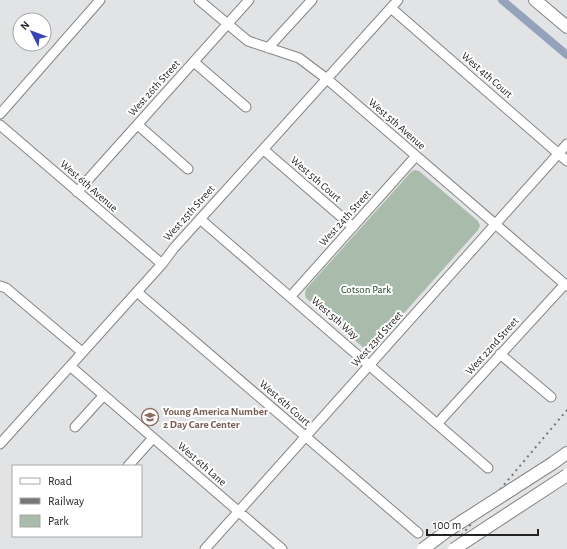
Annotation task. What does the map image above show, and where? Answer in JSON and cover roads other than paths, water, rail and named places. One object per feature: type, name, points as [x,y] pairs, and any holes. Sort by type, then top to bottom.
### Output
[{"type":"main road","points":[[535,0],[567,27]]},
{"type":"main road","points":[[423,549],[567,453]]},
{"type":"main road","points":[[454,549],[567,475]]},
{"type":"street","points":[[0,114],[100,0]]},
{"type":"street","name":"West 5th Avenue","points":[[199,0],[248,41],[299,58],[327,79],[566,285]]},
{"type":"street","name":"West 26th Street","points":[[77,192],[249,0]]},
{"type":"street","points":[[268,48],[312,0]]},
{"type":"street","name":"West 25th Street","points":[[0,444],[162,264],[174,248],[398,0]]},
{"type":"street","name":"West 4th Court","points":[[391,8],[567,161]]},
{"type":"street","points":[[194,62],[246,107]]},
{"type":"street","name":"West 6th Avenue","points":[[0,125],[162,264]]},
{"type":"street","points":[[138,125],[188,169]]},
{"type":"street","name":"West 23rd Street","points":[[205,549],[567,144]]},
{"type":"street","name":"West 5th Court","points":[[264,150],[353,227]]},
{"type":"street","name":"West 24th Street","points":[[291,296],[416,156]]},
{"type":"street","name":"West 5th Way","points":[[200,219],[291,296],[488,468]]},
{"type":"street","name":"West 22nd Street","points":[[437,424],[500,354],[566,285]]},
{"type":"street","points":[[0,286],[6,288],[82,352]]},
{"type":"street","name":"West 6th Court","points":[[137,292],[418,533]]},
{"type":"street","points":[[500,354],[552,397]]},
{"type":"street","name":"West 6th Lane","points":[[70,366],[282,549]]},
{"type":"street","points":[[75,427],[104,395]]},
{"type":"street","points":[[129,465],[153,438]]},
{"type":"waterway","points":[[502,0],[567,55]]},
{"type":"railway","points":[[450,549],[567,410]]},
{"type":"place","name":"Young America Number 2 Day Care Center","points":[[150,417]]},
{"type":"park label","name":"Cotson Park","points":[[366,289]]}]
